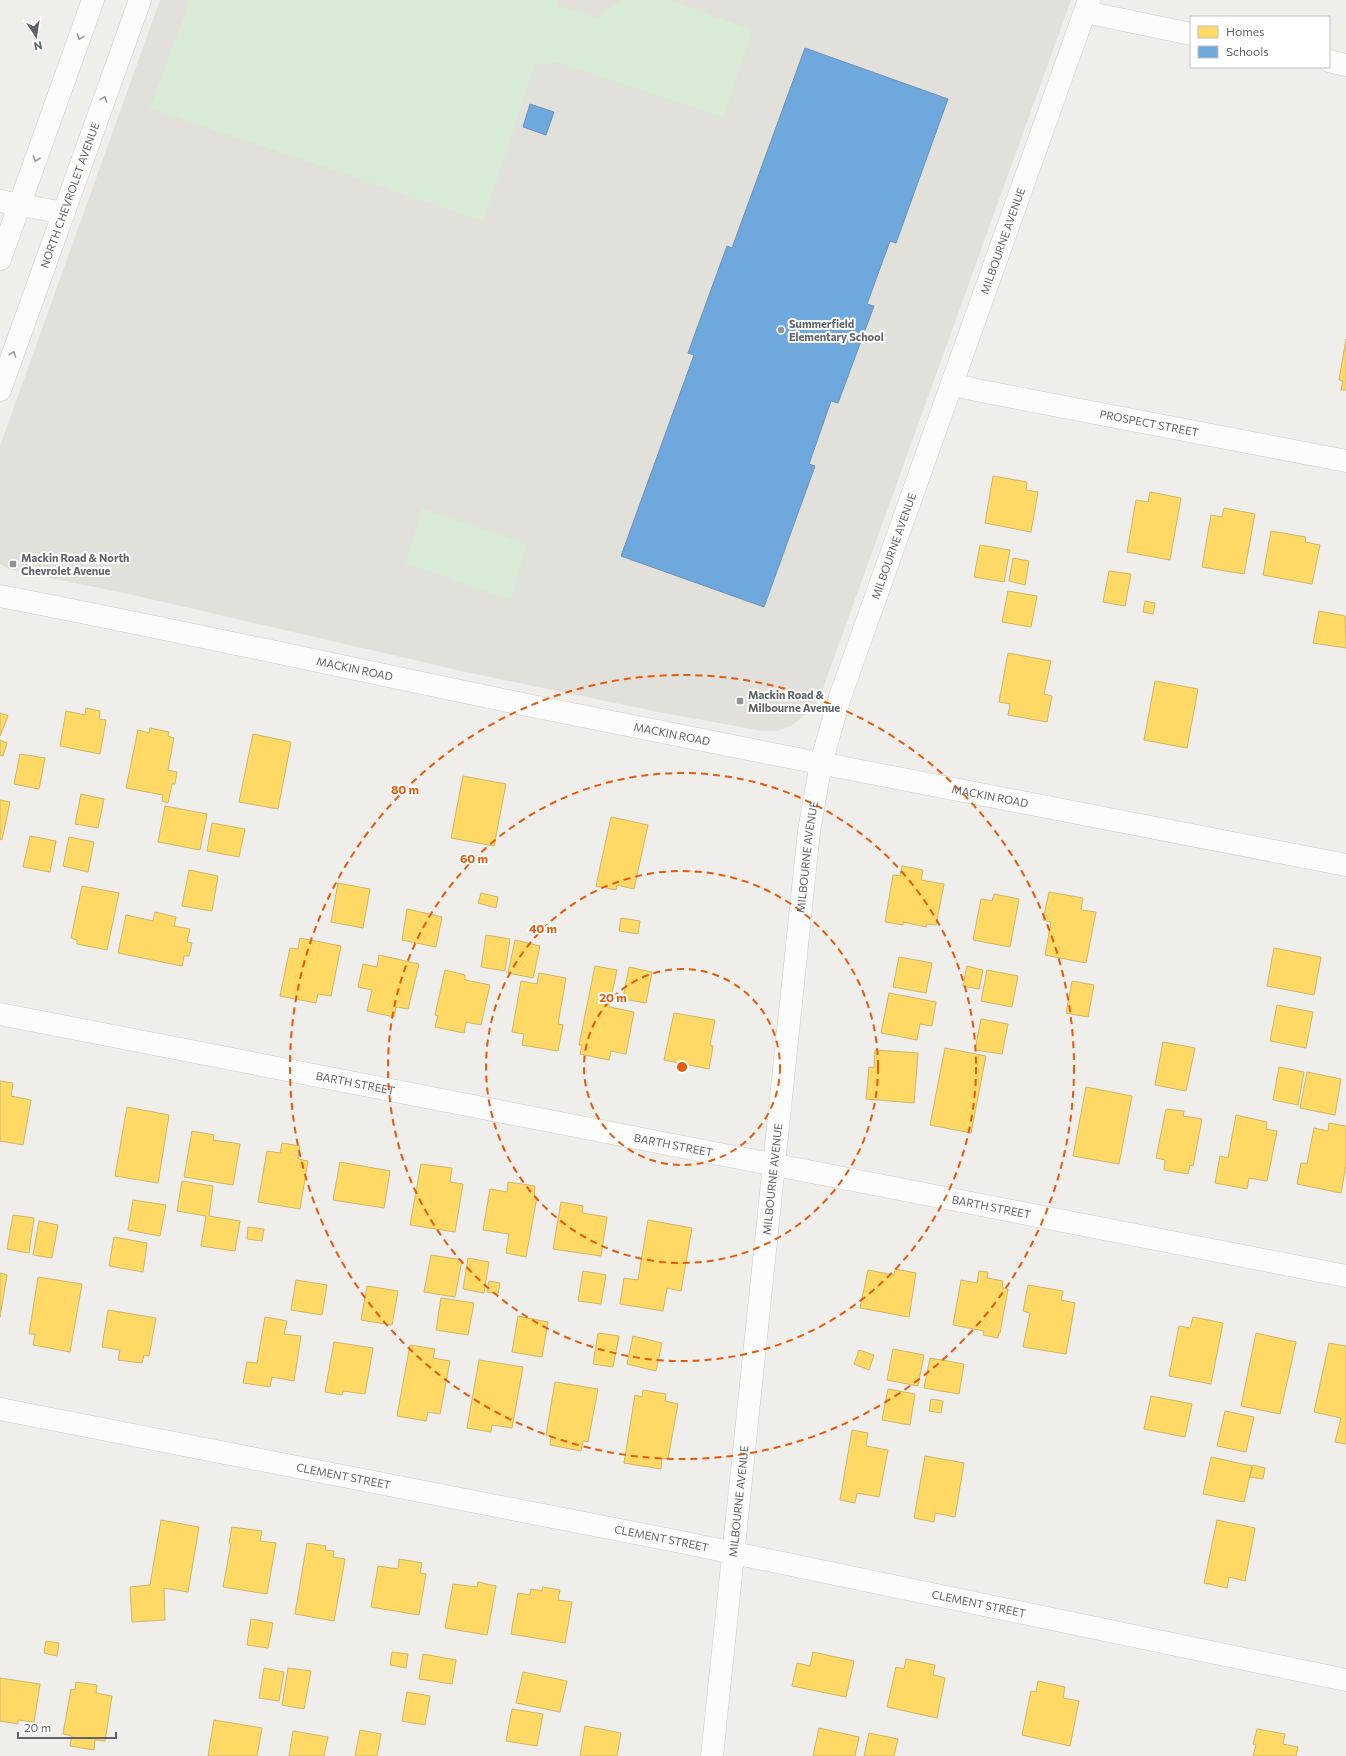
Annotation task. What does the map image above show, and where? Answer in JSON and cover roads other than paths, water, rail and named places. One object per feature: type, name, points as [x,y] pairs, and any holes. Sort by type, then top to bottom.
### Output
[{"type":"street","points":[[0,258],[10,203],[93,0]]},
{"type":"street","name":"NORTH CHEVROLET AVENUE","points":[[0,390],[140,0]]},
{"type":"street","points":[[1087,6],[1190,34]]},
{"type":"street","name":"MILBOURNE AVENUE","points":[[712,1756],[809,831],[821,763],[840,697],[1087,6]]},
{"type":"street","points":[[1330,61],[1346,64]]},
{"type":"street","points":[[10,203],[64,214]]},
{"type":"street","name":"PROSPECT STREET","points":[[952,384],[976,390],[1346,461]]},
{"type":"street","name":"MACKIN ROAD","points":[[0,596],[136,622],[545,708],[1346,865]]},
{"type":"street","name":"BARTH STREET","points":[[0,1014],[1346,1276]]},
{"type":"street","name":"CLEMENT STREET","points":[[0,1409],[734,1552],[1346,1680]]},
{"type":"place","name":"Summerfield Elementary School","points":[[781,330]]},
{"type":"place","name":"Mackin Road & North Chevrolet Avenue","points":[[13,564]]},
{"type":"place","name":"Mackin Road & Milbourne Avenue","points":[[740,701]]}]
